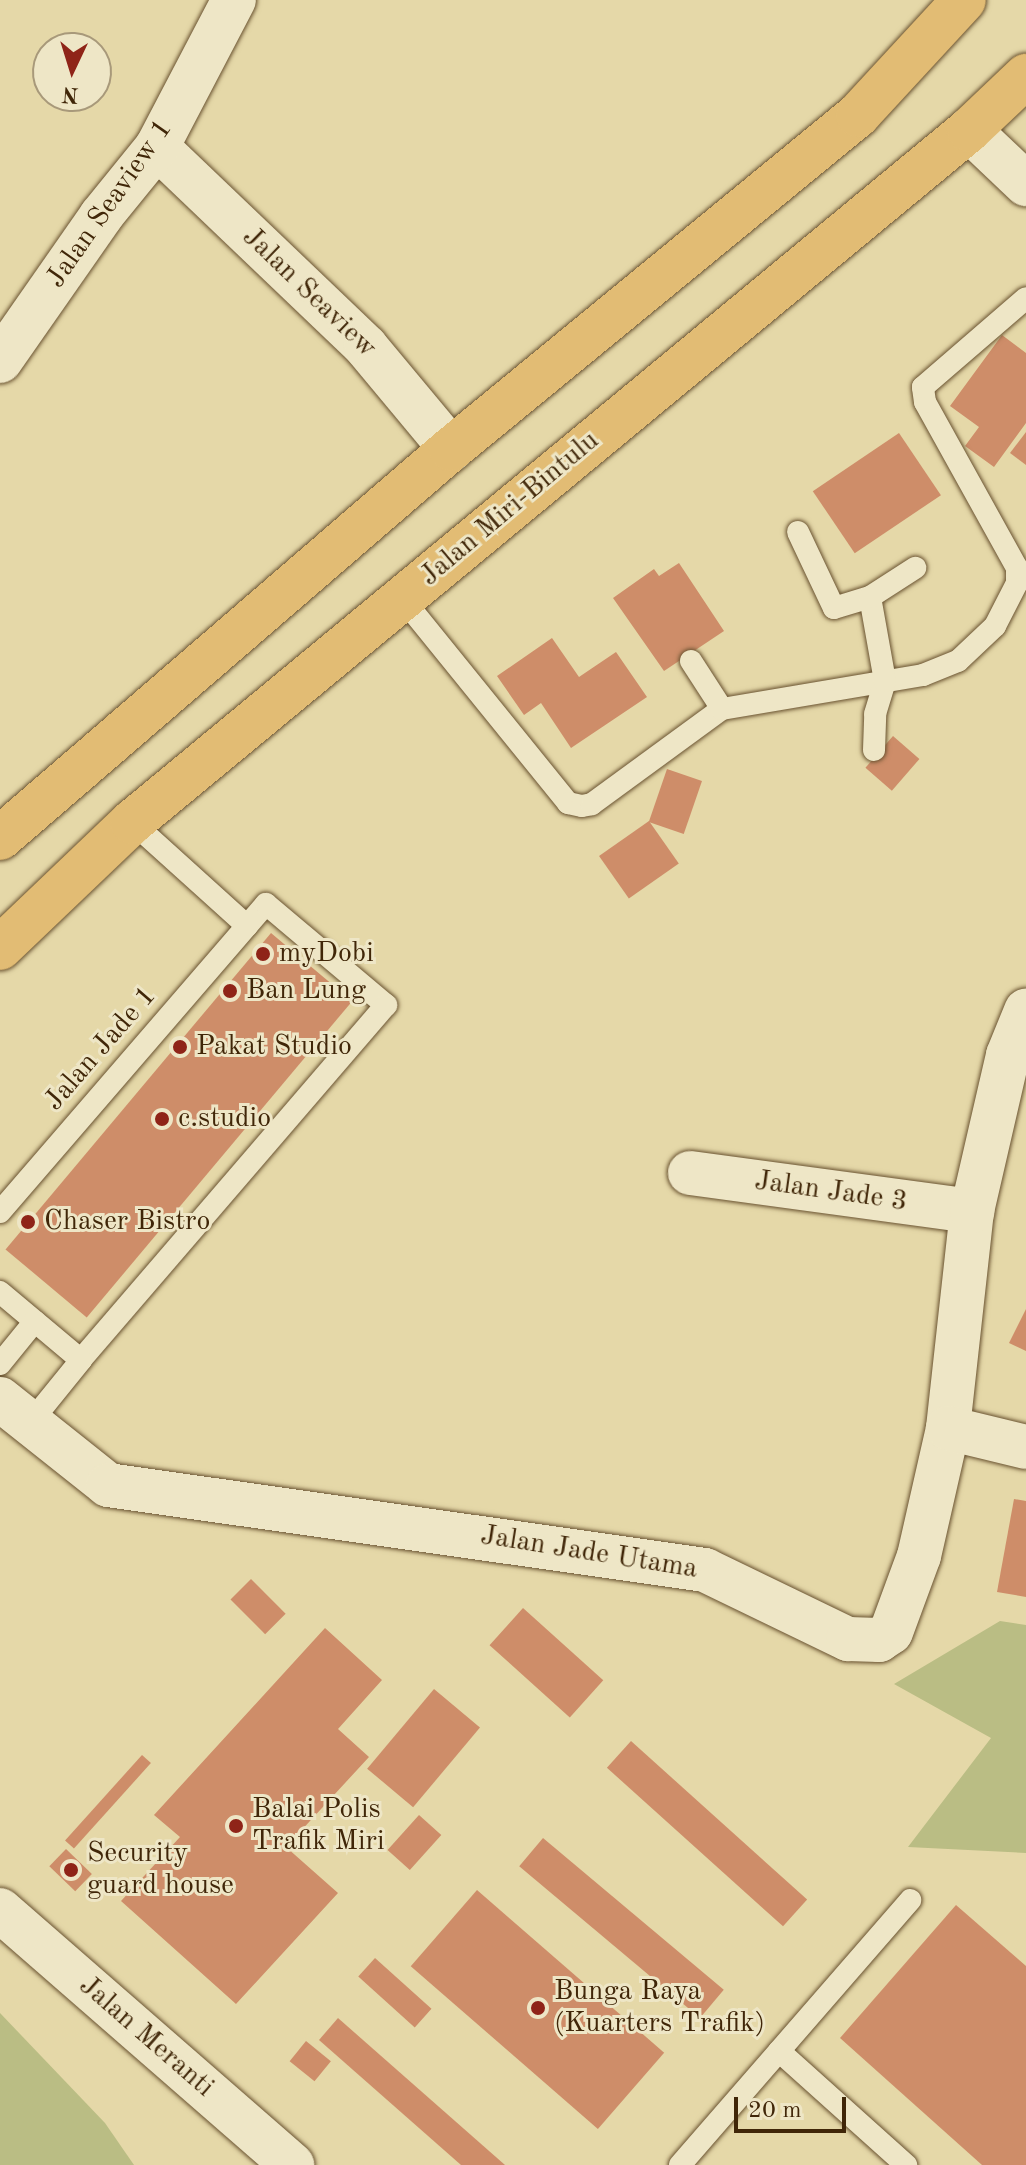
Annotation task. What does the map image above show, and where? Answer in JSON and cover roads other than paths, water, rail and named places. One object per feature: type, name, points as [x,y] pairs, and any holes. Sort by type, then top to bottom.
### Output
[{"type":"highway","points":[[0,838],[451,449],[858,115],[964,0]]},
{"type":"highway","name":"Jalan Miri-Bintulu","points":[[0,948],[132,822],[969,130],[1026,76]]},
{"type":"street","name":"Jalan Seaview 1","points":[[0,361],[101,216],[157,147],[234,0]]},
{"type":"street","points":[[969,130],[1026,184]]},
{"type":"street","name":"Jalan Seaview","points":[[157,147],[366,347],[451,449]]},
{"type":"street","name":"Jalan Jade Utama","points":[[15,1411],[108,1485],[705,1570],[848,1639],[879,1640],[891,1632],[919,1556],[948,1428],[972,1211],[1008,1055],[1026,1011]]},
{"type":"street","name":"Jalan Jade 3","points":[[690,1173],[972,1211]]},
{"type":"street","points":[[948,1428],[1026,1447]]},
{"type":"street","name":"Jalan Meranti","points":[[0,1910],[292,2165]]},
{"type":"lane","points":[[402,598],[568,803],[592,804],[722,709],[923,675],[958,661],[995,626],[1017,583],[1012,553],[925,402],[923,387],[932,375],[1026,298]]},
{"type":"lane","points":[[798,532],[834,608],[870,597],[915,568]]},
{"type":"lane","points":[[870,597],[885,681],[875,714],[874,750]]},
{"type":"lane","points":[[691,661],[722,709]]},
{"type":"lane","points":[[132,822],[247,926]]},
{"type":"lane","name":"Jalan Jade 1","points":[[0,1212],[266,904],[386,1005],[81,1360]]},
{"type":"lane","points":[[0,1292],[81,1360],[15,1411]]},
{"type":"lane","points":[[0,1364],[35,1321]]},
{"type":"lane","points":[[680,2165],[910,1900]]},
{"type":"lane","points":[[779,2051],[906,2165]]},
{"type":"place","name":"myDobi","points":[[263,954]]},
{"type":"place","name":"Ban Lung","points":[[230,991]]},
{"type":"place","name":"Pakat Studio","points":[[180,1047]]},
{"type":"place","name":"c.studio","points":[[162,1119]]},
{"type":"place","name":"Chaser Bistro","points":[[28,1222]]},
{"type":"place","name":"Balai Polis Trafik Miri","points":[[236,1826]]},
{"type":"place","name":"Security guard house","points":[[71,1870]]},
{"type":"place","name":"Bunga Raya (Kuarters Trafik)","points":[[538,2008]]}]
